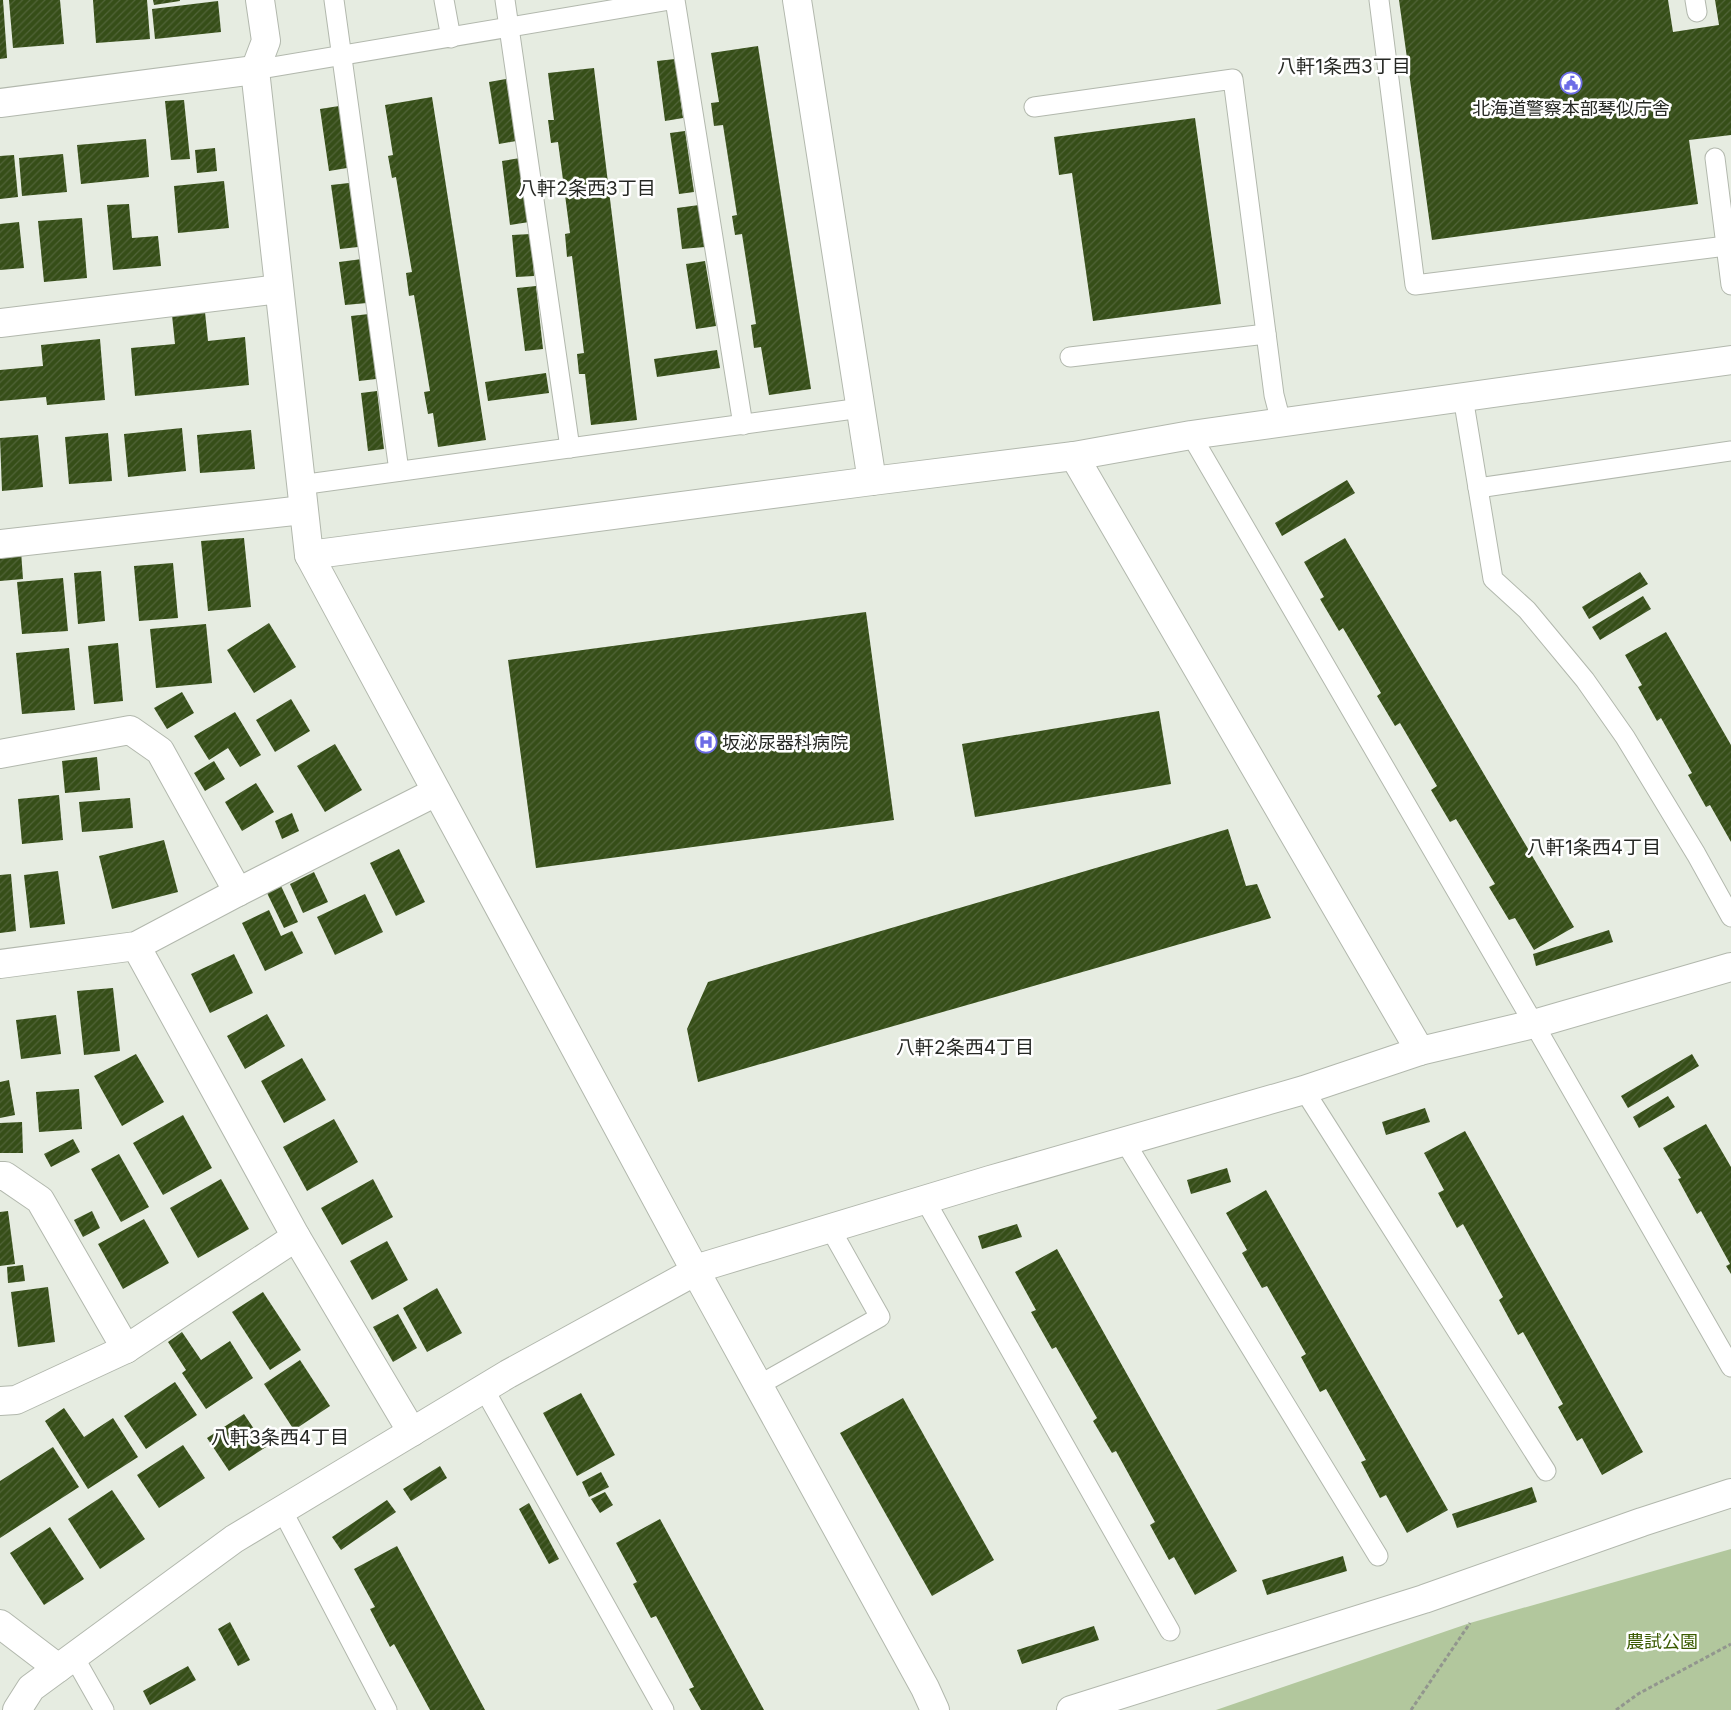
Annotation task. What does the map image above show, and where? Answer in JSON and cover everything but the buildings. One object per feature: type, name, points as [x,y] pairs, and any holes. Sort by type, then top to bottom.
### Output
[{"type":"street","points":[[260,0],[266,41],[255,70],[309,556],[696,1272],[925,1688],[935,1710]]},
{"type":"street","points":[[797,0],[872,481]]},
{"type":"street","points":[[0,103],[255,70]]},
{"type":"street","points":[[0,323],[279,288]]},
{"type":"street","points":[[309,556],[1074,456],[1191,435],[1731,360]]},
{"type":"street","points":[[1074,456],[1420,1051]]},
{"type":"street","points":[[0,544],[302,497]]},
{"type":"street","points":[[0,754],[130,730],[160,751],[238,892]]},
{"type":"street","points":[[0,964],[136,946],[436,792]]},
{"type":"street","points":[[136,946],[296,1237],[412,1432]]},
{"type":"street","points":[[17,1710],[31,1688],[234,1539],[484,1389],[705,1266],[1304,1090],[1420,1051],[1534,1024],[1731,967]]},
{"type":"street","points":[[0,1176],[5,1176],[40,1200],[126,1349]]},
{"type":"street","points":[[0,1401],[16,1400],[126,1349],[296,1237]]},
{"type":"street","points":[[1071,1710],[1424,1600],[1642,1522],[1731,1493]]},
{"type":"street","points":[[0,1624],[66,1662]]},
{"type":"lane","points":[[334,0],[399,471]]},
{"type":"lane","points":[[444,0],[451,38]]},
{"type":"lane","points":[[504,0],[570,448]]},
{"type":"lane","points":[[255,70],[670,0]]},
{"type":"lane","points":[[675,0],[743,425]]},
{"type":"lane","points":[[1378,0],[1415,284],[1726,246]]},
{"type":"lane","points":[[1034,107],[1233,79],[1274,395],[1281,422]]},
{"type":"lane","points":[[1715,158],[1731,285]]},
{"type":"lane","points":[[1070,357],[1266,334]]},
{"type":"lane","points":[[1464,397],[1493,579],[1527,610],[1585,680],[1625,737],[1696,854],[1731,917]]},
{"type":"lane","points":[[302,497],[399,471],[860,408]]},
{"type":"lane","points":[[1191,435],[1534,1024],[1731,1367]]},
{"type":"lane","points":[[1478,488],[1731,451]]},
{"type":"lane","points":[[1304,1090],[1546,1471]]},
{"type":"lane","points":[[1125,1142],[1378,1556]]},
{"type":"lane","points":[[926,1200],[1170,1631]]},
{"type":"lane","points":[[759,1385],[880,1317],[830,1228]]},
{"type":"lane","points":[[484,1389],[664,1710]]},
{"type":"lane","points":[[282,1510],[387,1710]]},
{"type":"lane","points":[[66,1662],[104,1710]]},
{"type":"path","points":[[1411,1710],[1470,1623]]},
{"type":"path","points":[[1616,1710],[1638,1694],[1731,1644]]},
{"type":"green space","name":"農試公園","points":[[1731,1549],[1731,1710],[1216,1710],[1470,1623]]},
{"type":"place","name":"北海道警察本部琴似庁舎","points":[[1571,83]]},
{"type":"place","name":"坂泌尿器科病院","points":[[706,742]]},
{"type":"district","name":"八軒1条西3丁目","points":[[1344,66]]},
{"type":"district","name":"八軒2条西3丁目","points":[[587,188]]},
{"type":"district","name":"八軒1条西4丁目","points":[[1594,847]]},
{"type":"district","name":"八軒2条西4丁目","points":[[965,1047]]},
{"type":"district","name":"八軒3条西4丁目","points":[[280,1437]]}]
